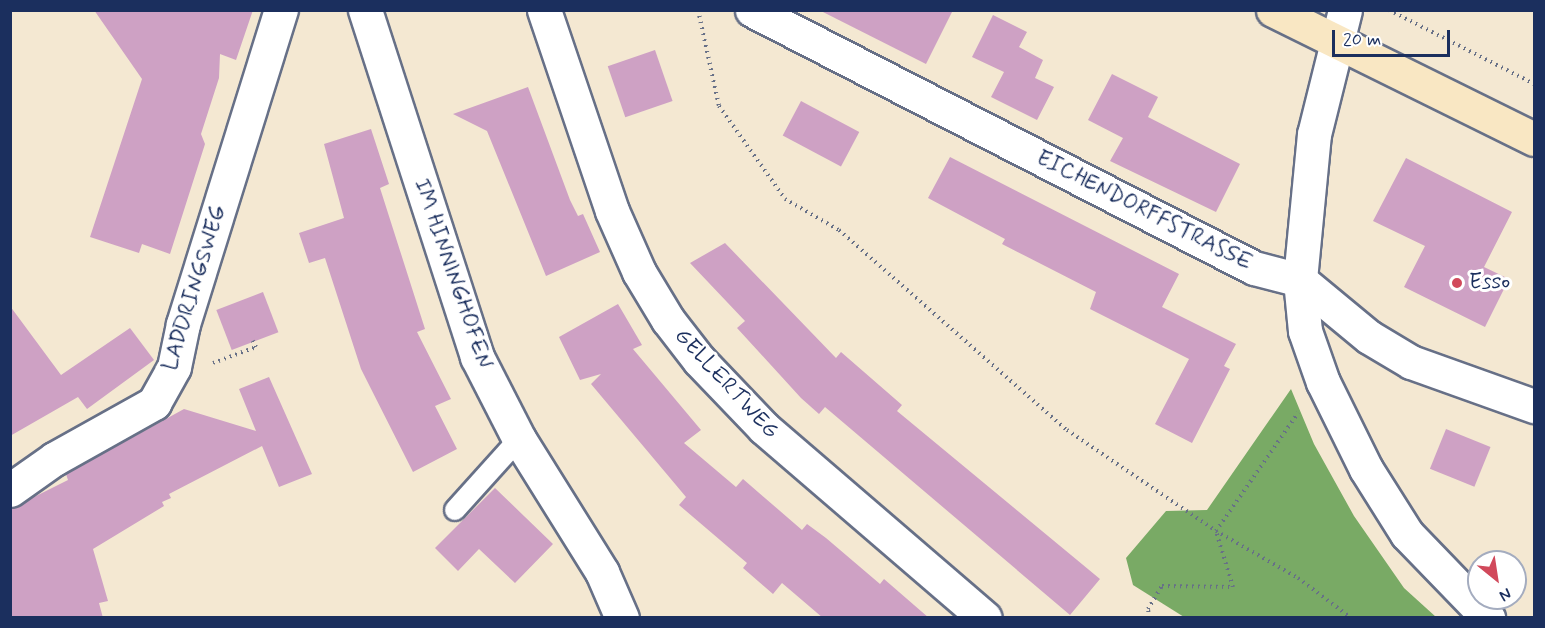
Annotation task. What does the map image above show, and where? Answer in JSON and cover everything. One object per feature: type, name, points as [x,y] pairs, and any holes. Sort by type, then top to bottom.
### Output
[{"type":"main road","points":[[1274,10],[1337,44],[1534,139]]},
{"type":"street","name":"LADDRINGSWEG","points":[[10,490],[54,459],[154,403],[174,367],[183,324],[281,10]]},
{"type":"street","name":"IM HINNINGHOFEN","points":[[365,10],[477,357],[519,439],[602,572],[622,618]]},
{"type":"street","name":"GELLERTWEG","points":[[544,10],[612,212],[639,272],[668,320],[699,360],[764,428],[985,618]]},
{"type":"street","name":"EICHENDORFFSTRASSE","points":[[752,10],[1254,268],[1300,280],[1369,337],[1411,362],[1534,406]]},
{"type":"street","points":[[1345,10],[1314,134],[1300,280],[1308,341],[1323,381],[1366,470],[1407,534],[1488,618]]},
{"type":"lane","points":[[455,510],[519,439]]},
{"type":"path","points":[[698,10],[719,106],[785,199],[839,230],[1067,430],[1216,531],[1298,578],[1351,618]]},
{"type":"path","points":[[1389,10],[1534,84]]},
{"type":"path","points":[[253,341],[256,347]]},
{"type":"path","points":[[1216,531],[1290,423]]},
{"type":"path","points":[[1149,618],[1148,609],[1162,586],[1233,587],[1216,531]]},
{"type":"green space","points":[[1291,389],[1314,444],[1354,516],[1404,588],[1436,617],[1184,617],[1133,585],[1126,558],[1166,511],[1207,510]]},
{"type":"building","points":[[94,10],[253,10],[236,60],[220,54],[219,78],[201,134],[205,144],[170,254],[142,244],[139,253],[90,237],[142,79]]},
{"type":"building","points":[[819,10],[953,10],[926,64]]},
{"type":"building","points":[[993,15],[1027,32],[1019,47],[1043,60],[1035,78],[1054,87],[1037,120],[991,97],[1004,72],[972,57]]},
{"type":"building","points":[[655,50],[673,101],[625,117],[608,66]]},
{"type":"building","points":[[1112,74],[1158,97],[1148,117],[1240,164],[1216,212],[1110,161],[1123,138],[1088,120]]},
{"type":"building","points":[[528,87],[570,200],[578,216],[583,214],[600,252],[546,276],[487,131],[453,114]]},
{"type":"building","points":[[801,101],[859,132],[841,166],[783,135]]},
{"type":"building","points":[[371,129],[389,184],[380,188],[425,329],[417,332],[451,399],[435,406],[457,449],[413,472],[361,369],[325,258],[309,263],[299,233],[344,218],[324,144]]},
{"type":"building","points":[[950,157],[1179,274],[1162,307],[1236,344],[1224,366],[1230,369],[1192,443],[1155,424],[1189,359],[1090,309],[1096,292],[1002,244],[1005,239],[928,198]]},
{"type":"building","points":[[1406,158],[1512,212],[1484,267],[1509,279],[1485,327],[1404,287],[1425,246],[1373,221]]},
{"type":"building","points":[[725,243],[836,358],[841,352],[902,405],[897,411],[1100,579],[1070,615],[825,407],[819,414],[801,398],[737,328],[745,321],[690,263]]},
{"type":"building","points":[[263,292],[278,332],[232,350],[216,310]]},
{"type":"building","points":[[618,304],[642,345],[633,349],[701,430],[684,443],[736,487],[743,479],[802,530],[807,524],[880,584],[884,579],[929,618],[823,618],[782,583],[773,594],[743,568],[747,563],[679,505],[686,497],[591,384],[601,374],[580,380],[559,337]]},
{"type":"building","points":[[10,306],[61,375],[130,328],[154,360],[87,409],[78,397],[10,436]]},
{"type":"building","points":[[269,377],[312,474],[279,487],[262,446],[169,494],[171,498],[162,502],[164,506],[93,549],[108,601],[99,603],[103,618],[10,618],[10,509],[68,480],[66,474],[184,409],[256,431],[239,389]]},
{"type":"building","points":[[1446,429],[1491,447],[1474,487],[1430,469]]},
{"type":"building","points":[[495,488],[553,544],[515,583],[479,549],[458,571],[435,548]]},
{"type":"place","name":"Esso","points":[[1457,283]]}]
